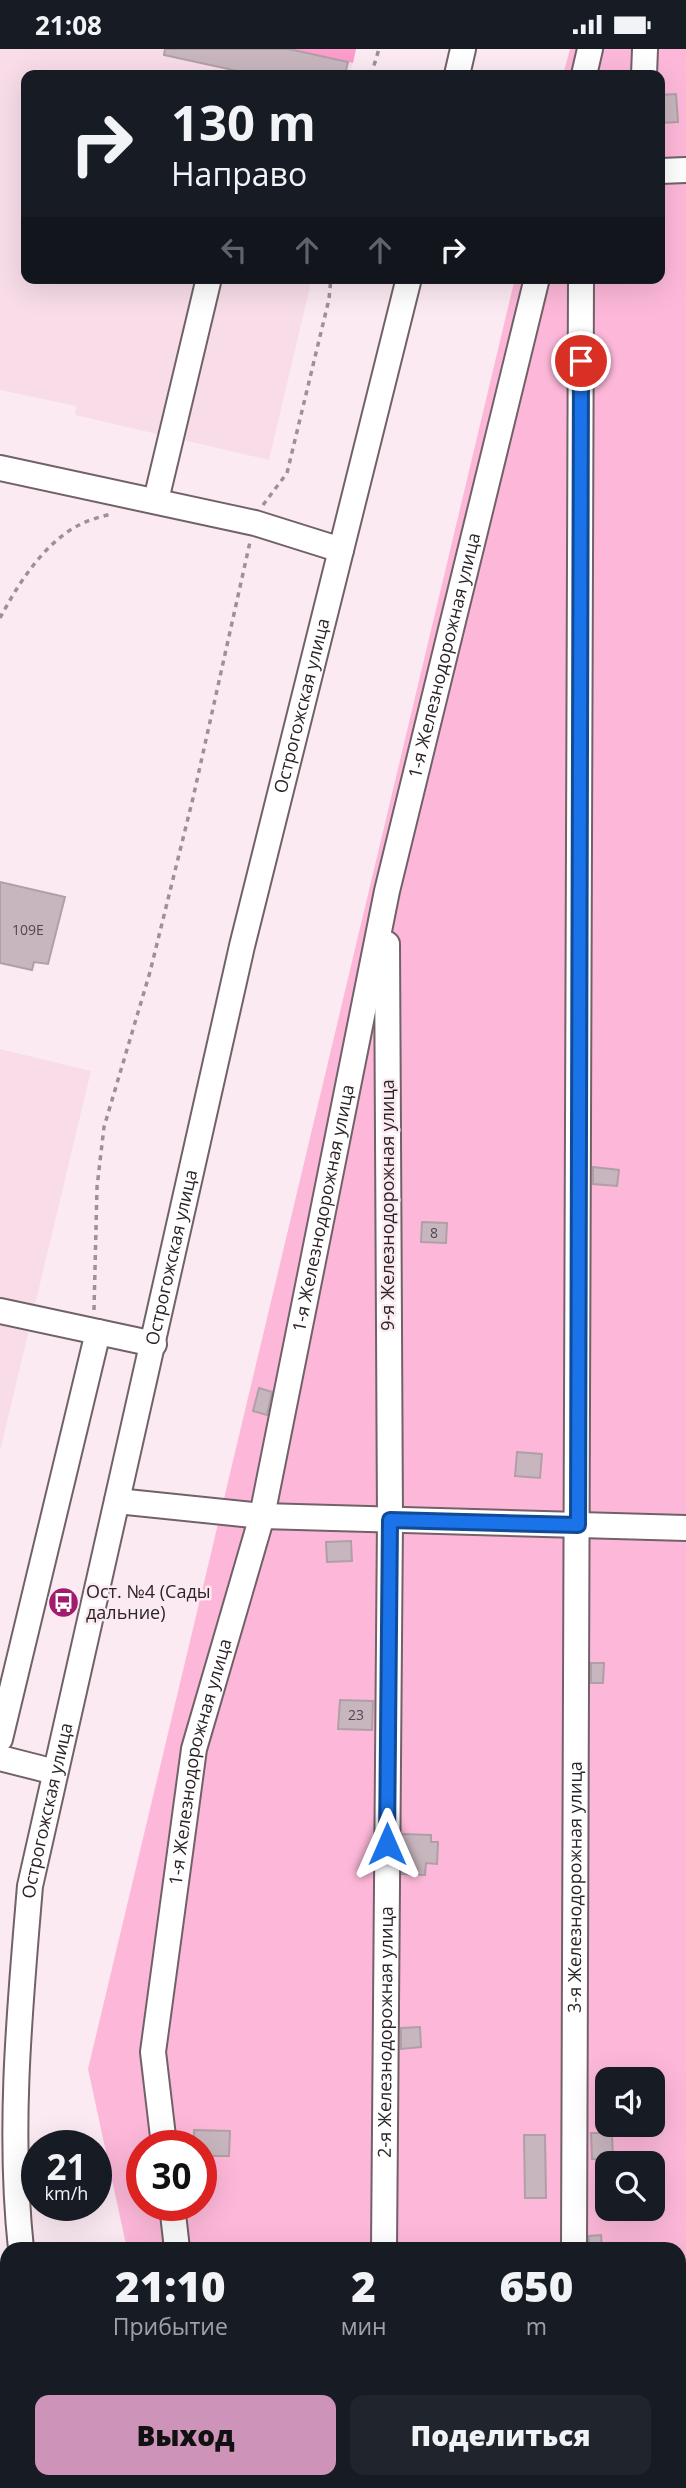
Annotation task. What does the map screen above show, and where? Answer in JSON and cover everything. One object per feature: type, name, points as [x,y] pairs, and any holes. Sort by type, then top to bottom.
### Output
[{"type":"street","points":[[458,70],[463,49]]},
{"type":"street","points":[[585,70],[590,49]]},
{"type":"street","points":[[644,70],[645,49]]},
{"type":"street","points":[[665,171],[686,170]]},
{"type":"street","points":[[156,500],[208,284]]},
{"type":"street","name":"Острогожская улица","points":[[20,2242],[14,2156],[21,2000],[30,1886],[242,946],[408,284]]},
{"type":"street","name":"1-я Железнодорожная улица","points":[[162,2130],[153,2052],[194,1749],[262,1516],[387,891],[536,284]]},
{"type":"street","name":"3-я Железнодорожная улица","points":[[574,2242],[581,284]]},
{"type":"street","points":[[0,468],[249,522],[341,550]]},
{"type":"street","name":"9-я Железнодорожная улица","points":[[387,891],[390,1520]]},
{"type":"street","points":[[0,1311],[154,1344]]},
{"type":"street","points":[[0,1739],[98,1332]]},
{"type":"street","points":[[117,1501],[262,1516],[686,1528]]},
{"type":"street","name":"2-я Железнодорожная улица","points":[[384,2242],[390,1520]]},
{"type":"street","points":[[0,1758],[55,1772]]},
{"type":"street","points":[[174,2221],[176,2242]]},
{"type":"path","points":[[373,70],[379,49]]},
{"type":"path","points":[[98,1332],[94,1311],[97,1187],[104,1127],[150,972],[193,798],[249,522],[287,473],[326,312],[330,284]]},
{"type":"path","points":[[0,618],[54,541],[80,524],[118,512]]},
{"type":"shaded area","points":[[0,49],[356,49],[351,70],[21,70],[21,284],[311,284],[269,460],[75,415],[76,406],[0,390]]},
{"type":"shaded area","points":[[290,49],[356,49],[353,63]]},
{"type":"shaded area","points":[[570,49],[686,49],[686,2242],[125,2242],[112,2180],[112,2130],[101,2130],[88,2069],[514,284],[665,284],[665,70],[564,70]]},
{"type":"shaded area","points":[[0,1049],[91,1071],[0,1451]]},
{"type":"building","points":[[165,49],[289,49],[348,62],[346,70],[233,70],[164,55]]},
{"type":"building","points":[[676,94],[678,122],[665,123],[665,95]]},
{"type":"building","points":[[0,882],[65,897],[48,964],[34,962],[32,970],[0,963]]},
{"type":"building","points":[[593,1167],[619,1170],[617,1186],[593,1184]]},
{"type":"building","points":[[422,1222],[447,1223],[446,1243],[421,1242]]},
{"type":"building","points":[[259,1388],[272,1392],[267,1415],[253,1411]]},
{"type":"building","points":[[517,1452],[542,1454],[540,1478],[515,1476]]},
{"type":"building","points":[[351,1541],[352,1561],[327,1562],[326,1542]]},
{"type":"building","points":[[591,1663],[604,1663],[603,1683],[591,1683]]},
{"type":"building","points":[[340,1700],[373,1701],[372,1730],[338,1729]]},
{"type":"building","points":[[402,1834],[431,1835],[431,1842],[438,1842],[437,1864],[426,1863],[425,1875],[402,1874]]},
{"type":"building","points":[[420,2027],[421,2047],[401,2049],[401,2028]]},
{"type":"building","points":[[217,2131],[230,2131],[229,2156],[217,2156]]},
{"type":"building","points":[[591,2133],[595,2133],[595,2137],[612,2137],[613,2151],[595,2151],[595,2159],[592,2159]]},
{"type":"building","points":[[524,2135],[545,2135],[546,2198],[525,2198]]},
{"type":"building","points":[[601,2235],[602,2242],[589,2242],[589,2236]]},
{"type":"place","name":"Ост. №4 (Сады дальние)","points":[[63,1602]]},
{"type":"route","points":[[387,1844],[390,1520],[578,1525],[581,361]]}]
